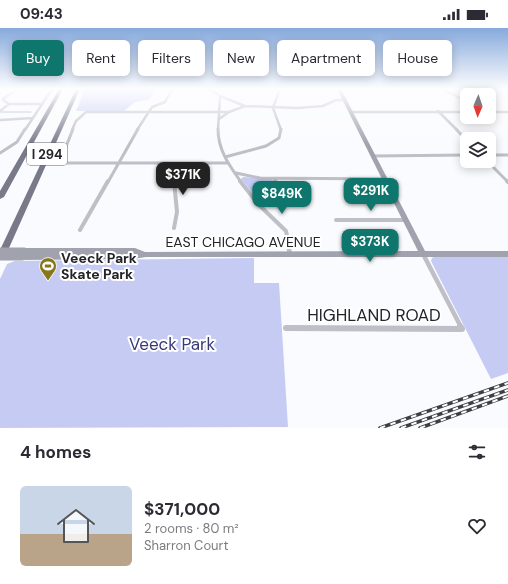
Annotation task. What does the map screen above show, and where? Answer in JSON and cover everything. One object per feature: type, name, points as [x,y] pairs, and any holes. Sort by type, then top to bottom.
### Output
[{"type":"highway","name":"I 294","points":[[0,197],[50,108]]},
{"type":"highway","name":"I 294","points":[[0,260],[69,108]]},
{"type":"main road","points":[[348,108],[423,254]]},
{"type":"main road","points":[[0,251],[23,254]]},
{"type":"main road","points":[[0,257],[23,254]]},
{"type":"main road","name":"EAST CHICAGO AVENUE","points":[[23,254],[133,256],[146,254],[508,254]]},
{"type":"street","points":[[0,154],[17,142],[40,108]]},
{"type":"street","points":[[80,230],[117,164],[151,108]]},
{"type":"street","points":[[220,108],[218,139],[224,157],[259,205],[286,231],[290,254]]},
{"type":"street","points":[[220,119],[229,112],[241,108]]},
{"type":"street","points":[[224,157],[259,148],[276,141],[279,136],[280,128],[273,112],[273,108]]},
{"type":"street","points":[[293,108],[316,108]]},
{"type":"street","points":[[228,163],[65,163],[62,162],[61,159],[76,121],[86,112],[229,112]]},
{"type":"street","points":[[350,112],[460,112]]},
{"type":"street","points":[[438,112],[460,134]]},
{"type":"street","points":[[496,112],[508,112]]},
{"type":"street","points":[[0,120],[33,118]]},
{"type":"street","points":[[496,155],[508,155]]},
{"type":"street","points":[[373,156],[460,156]]},
{"type":"street","points":[[172,164],[177,212],[174,228]]},
{"type":"street","points":[[494,168],[508,182]]},
{"type":"street","points":[[236,173],[260,178],[384,179]]},
{"type":"street","points":[[259,205],[263,193],[278,178]]},
{"type":"street","points":[[336,220],[406,220]]},
{"type":"street","name":"HIGHLAND ROAD","points":[[286,328],[462,329],[423,254]]},
{"type":"green space","points":[[77,108],[128,108],[124,111],[76,111]]},
{"type":"green space","points":[[243,177],[273,180],[256,197],[241,179]]},
{"type":"green space","points":[[434,257],[508,257],[508,373],[491,379],[431,261]]},
{"type":"green space","name":"Veeck Park","points":[[254,258],[254,283],[279,283],[288,427],[0,428],[0,279],[7,264],[15,261]]},
{"type":"waterway","points":[[1,112],[31,112]]},
{"type":"railway","points":[[380,428],[508,383]]},
{"type":"railway","points":[[401,428],[508,390]]},
{"type":"railway","points":[[420,428],[508,396]]},
{"type":"place","name":"Veeck Park Skate Park","points":[[48,281]]}]
